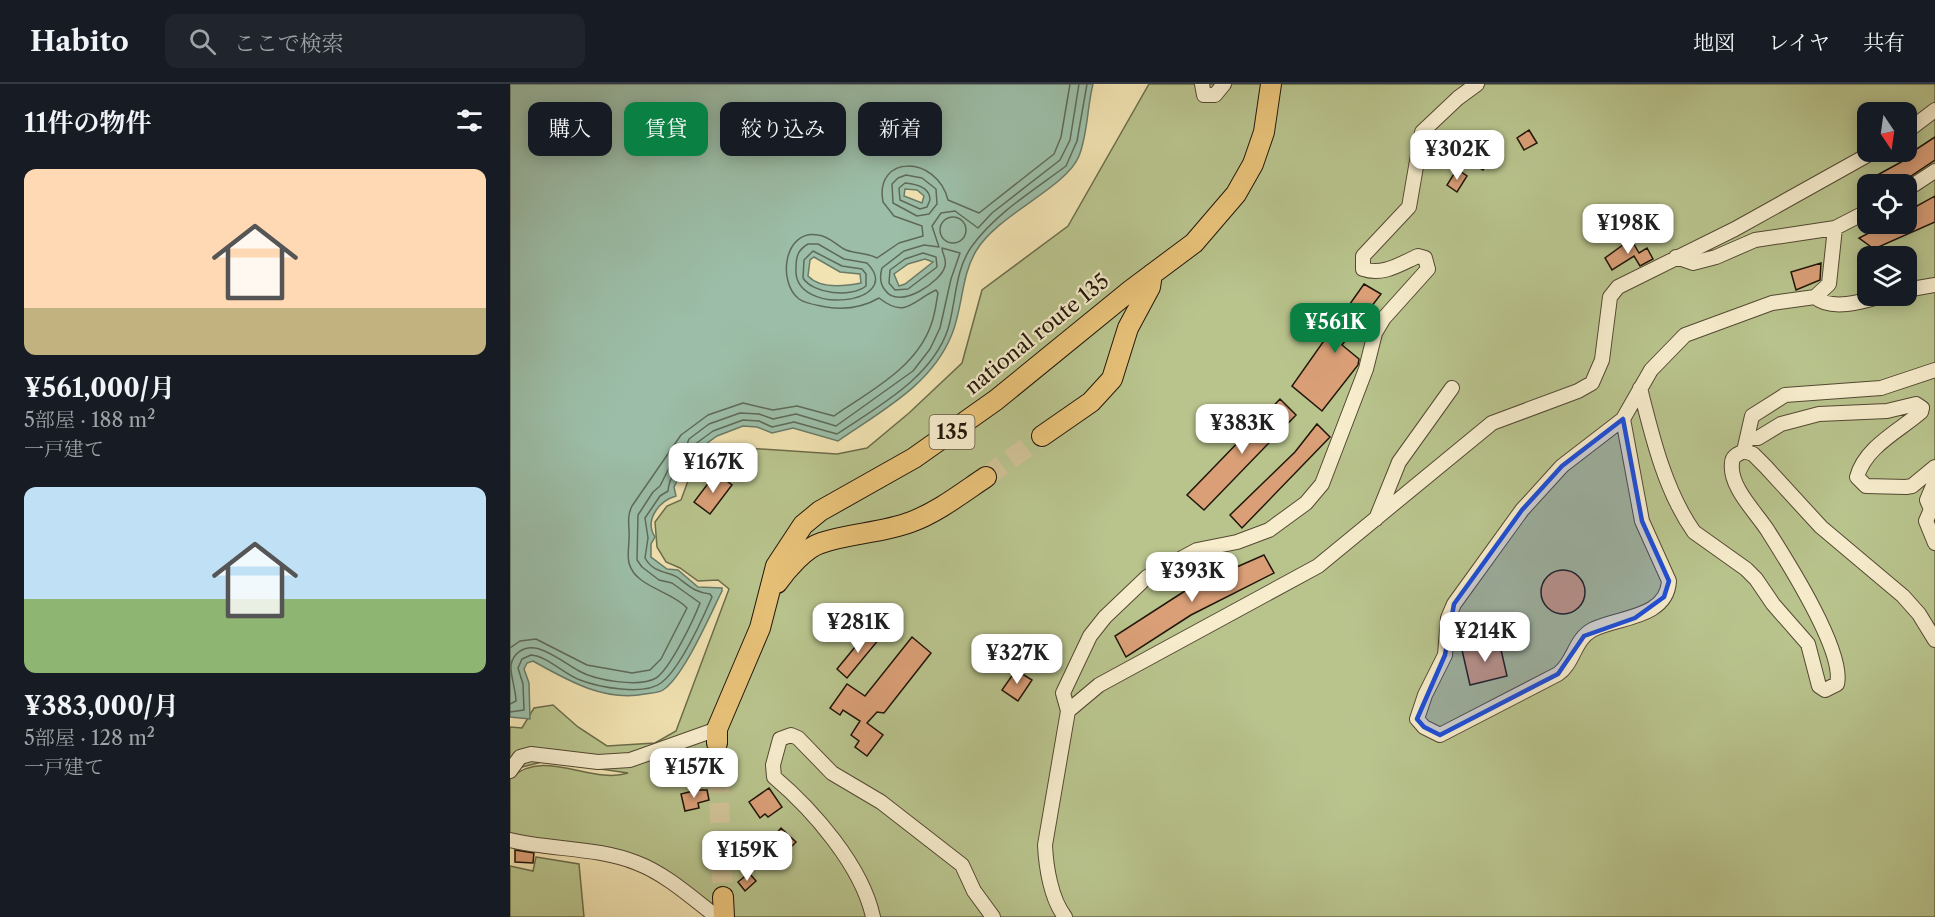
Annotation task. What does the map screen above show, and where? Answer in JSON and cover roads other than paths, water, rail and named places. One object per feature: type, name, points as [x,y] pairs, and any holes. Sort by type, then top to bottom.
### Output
[{"type":"highway","name":"national route 135","points":[[717,736],[760,628],[776,566],[793,538],[811,518],[915,458],[996,400],[1152,274],[1194,243],[1236,194],[1253,164],[1264,132],[1271,84]]},
{"type":"highway","name":"national route 135","points":[[1041,436],[1091,402],[1112,379],[1128,328],[1150,287],[1152,274]]},
{"type":"highway","name":"135","points":[[769,595],[786,570],[819,543],[893,529],[915,521],[937,510],[986,477]]},
{"type":"highway","points":[[723,897],[724,917]]},
{"type":"street","points":[[1202,84],[1204,95],[1209,96],[1215,95],[1224,84]]},
{"type":"street","points":[[1065,917],[1054,893],[1046,861],[1045,845],[1068,711],[1063,693],[1090,636],[1105,617],[1147,577],[1197,550],[1237,543],[1269,530],[1306,503],[1322,484],[1366,369],[1375,333],[1384,318],[1428,269],[1425,258],[1418,256],[1392,268],[1374,273],[1363,269],[1363,256],[1409,207],[1422,132],[1458,98],[1477,84]]},
{"type":"street","points":[[1917,124],[1935,110]]},
{"type":"street","points":[[1068,711],[1100,685],[1318,566],[1492,423],[1578,391],[1592,383],[1602,360],[1610,297],[1618,287],[1735,229],[1857,161]]},
{"type":"street","points":[[1917,182],[1935,171]]},
{"type":"street","points":[[1676,257],[1693,263],[1716,257],[1755,240],[1835,228],[1857,217]]},
{"type":"street","points":[[1623,419],[1642,520],[1669,581],[1664,597],[1635,618],[1602,626],[1584,636],[1565,669],[1558,674],[1440,735],[1424,727],[1418,719],[1425,695],[1445,655],[1448,618],[1454,604],[1522,510],[1562,466],[1623,419],[1651,370],[1685,335],[1772,303],[1815,297],[1829,285],[1835,228]]},
{"type":"street","points":[[1917,288],[1935,285]]},
{"type":"street","points":[[1815,297],[1827,304],[1857,302]]},
{"type":"street","points":[[1935,370],[1881,388],[1785,395],[1752,416],[1746,444],[1830,535],[1904,596],[1919,614],[1935,640]]},
{"type":"street","points":[[1375,521],[1399,462],[1452,388]]},
{"type":"street","points":[[1640,388],[1648,423],[1674,496],[1688,524],[1694,532],[1756,579],[1773,604],[1808,644],[1819,686],[1825,690],[1832,689],[1839,677],[1833,649],[1768,531],[1735,483],[1732,462],[1734,456],[1746,444],[1781,424],[1819,414],[1887,411],[1916,404],[1920,405],[1921,412],[1874,449],[1859,469],[1857,477],[1866,486],[1906,487],[1912,486],[1935,467]]},
{"type":"street","points":[[1935,481],[1927,500],[1932,510],[1926,521],[1935,543]]},
{"type":"street","points":[[873,917],[863,886],[811,810],[774,777],[772,765],[780,739],[791,735],[798,738],[832,773],[881,802],[962,866],[974,891],[993,917]]},
{"type":"street","points":[[510,771],[520,757],[531,754],[598,762],[630,760],[717,736]]},
{"type":"street","points":[[510,840],[618,857],[638,863],[660,875],[717,917]]},
{"type":"water","points":[[510,84],[1093,84],[1084,138],[1079,156],[1072,168],[1000,225],[976,251],[967,271],[952,334],[932,368],[918,382],[888,407],[838,441],[793,428],[772,433],[757,427],[743,426],[717,436],[699,449],[695,462],[685,466],[674,487],[676,496],[664,502],[652,518],[652,531],[655,537],[651,544],[651,557],[667,569],[678,570],[698,587],[722,588],[722,591],[688,659],[671,683],[657,692],[630,696],[615,695],[586,688],[533,661],[527,663],[524,669],[529,683],[530,719],[510,717]],"holes":[[[905,189],[917,190],[924,196],[922,203],[904,196]],[[814,257],[840,272],[860,274],[861,283],[841,286],[826,285],[813,280],[808,276],[810,260]],[[925,259],[933,262],[905,284],[899,286],[894,274],[908,264]]]},
{"type":"tunnel","points":[[986,477],[1042,436]]},
{"type":"tunnel","points":[[717,743],[723,897]]}]
